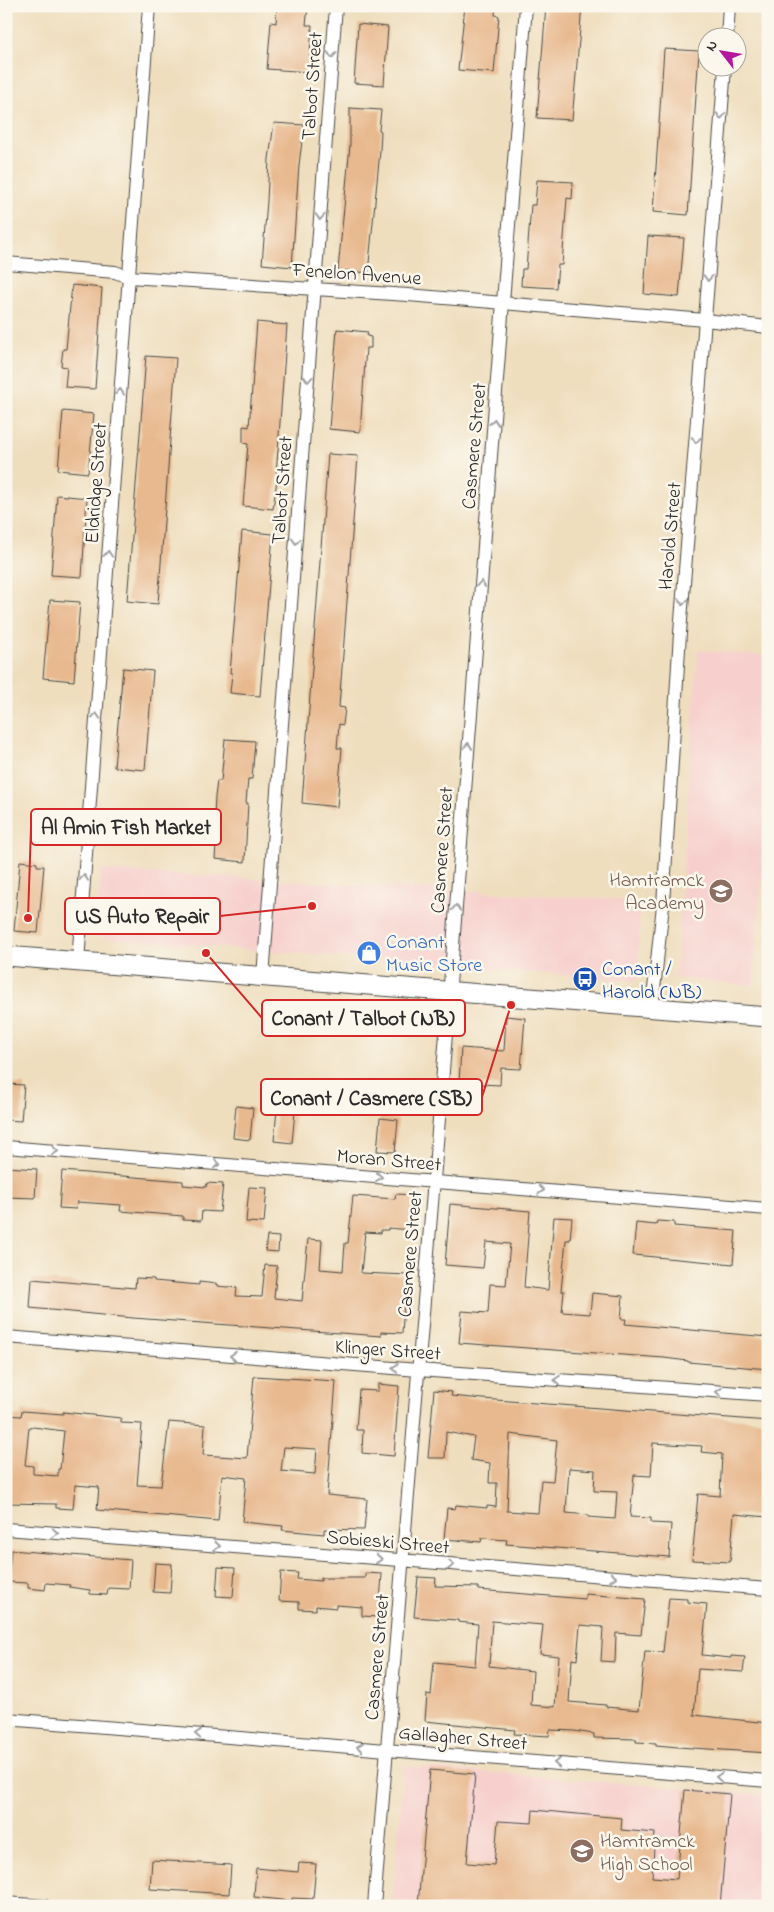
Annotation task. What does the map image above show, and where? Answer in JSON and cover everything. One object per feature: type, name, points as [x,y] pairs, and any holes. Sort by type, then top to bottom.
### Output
[{"type":"main road","points":[[6,956],[768,1017]]},
{"type":"street","name":"Eldridge Street","points":[[78,962],[149,6]]},
{"type":"street","name":"Talbot Street","points":[[263,977],[336,6]]},
{"type":"street","name":"Casmere Street","points":[[374,1906],[434,1181],[526,6]]},
{"type":"street","points":[[728,28],[730,6]]},
{"type":"street","name":"Harold Street","points":[[652,1008],[663,905],[680,641],[724,78]]},
{"type":"street","name":"Fenelon Avenue","points":[[6,263],[224,284],[315,288],[705,320],[768,327]]},
{"type":"street","name":"Moran Street","points":[[6,1147],[768,1209]]},
{"type":"street","name":"Klinger Street","points":[[6,1338],[768,1395]]},
{"type":"street","name":"Sobieski Street","points":[[6,1529],[768,1589]]},
{"type":"street","name":"Gallagher Street","points":[[6,1719],[768,1781]]},
{"type":"street","points":[[6,1903],[45,1906]]},
{"type":"shaded area","name":"Hamtramck Academy","points":[[698,650],[768,656],[768,803],[753,986],[675,978]]},
{"type":"shaded area","points":[[101,870],[641,901],[637,981],[95,937]]},
{"type":"shaded area","name":"Hamtramck High School","points":[[404,1766],[768,1795],[768,1906],[392,1906]]},
{"type":"building","points":[[277,6],[308,6],[306,25],[312,25],[309,72],[267,69],[271,22],[276,23]]},
{"type":"building","points":[[465,6],[496,6],[495,15],[499,16],[494,73],[458,70]]},
{"type":"building","points":[[546,6],[582,6],[572,120],[537,118]]},
{"type":"building","points":[[358,24],[388,27],[384,85],[354,83]]},
{"type":"building","points":[[664,49],[696,51],[697,78],[688,215],[653,212]]},
{"type":"building","points":[[350,108],[381,110],[379,130],[381,131],[380,151],[368,273],[338,270],[350,145]]},
{"type":"building","points":[[274,123],[304,125],[299,165],[292,267],[262,264],[269,159]]},
{"type":"building","points":[[537,180],[573,182],[572,199],[567,198],[562,265],[558,265],[556,288],[521,286],[522,269],[526,269],[531,205],[535,205]]},
{"type":"building","points":[[648,236],[684,238],[679,297],[644,294]]},
{"type":"building","points":[[72,285],[102,288],[95,389],[65,387],[67,367],[61,366],[63,349],[66,349]]},
{"type":"building","points":[[257,322],[287,325],[276,472],[278,472],[273,509],[243,506],[248,444],[243,443],[243,426],[249,427]]},
{"type":"building","points":[[337,329],[368,332],[367,336],[371,337],[371,348],[366,348],[360,432],[329,429]]},
{"type":"building","points":[[146,356],[176,358],[158,604],[127,601]]},
{"type":"building","points":[[63,411],[94,414],[88,473],[58,470]]},
{"type":"building","points":[[328,454],[358,456],[339,707],[345,708],[343,725],[339,724],[337,748],[342,748],[337,807],[302,803]]},
{"type":"building","points":[[57,495],[87,498],[82,577],[51,575]]},
{"type":"building","points":[[242,531],[273,534],[260,696],[230,693]]},
{"type":"building","points":[[50,600],[80,602],[74,681],[43,678]]},
{"type":"building","points":[[123,668],[153,671],[145,770],[114,767]]},
{"type":"building","points":[[225,739],[255,741],[252,779],[248,779],[246,803],[248,803],[245,862],[215,859],[218,818],[214,817],[215,797],[217,781],[221,781]]},
{"type":"building","points":[[20,861],[37,863],[37,866],[44,866],[38,933],[14,931]]},
{"type":"building","points":[[506,1016],[525,1018],[521,1069],[501,1068],[500,1085],[459,1083],[461,1048],[504,1051]]},
{"type":"building","points":[[6,1084],[24,1085],[21,1121],[6,1120]]},
{"type":"building","points":[[236,1106],[253,1108],[250,1140],[233,1138]]},
{"type":"building","points":[[277,1110],[295,1111],[292,1143],[274,1141]]},
{"type":"building","points":[[380,1118],[398,1120],[395,1152],[377,1151]]},
{"type":"building","points":[[6,1167],[37,1169],[35,1198],[6,1197]]},
{"type":"building","points":[[62,1171],[183,1181],[183,1185],[206,1187],[207,1183],[223,1184],[220,1212],[202,1211],[201,1221],[183,1220],[183,1216],[120,1211],[121,1205],[77,1202],[76,1209],[59,1208]]},
{"type":"building","points":[[249,1187],[267,1188],[264,1223],[246,1222]]},
{"type":"building","points":[[396,1194],[413,1195],[410,1230],[388,1228],[388,1230],[381,1230],[381,1233],[365,1232],[361,1273],[408,1275],[407,1290],[405,1289],[402,1333],[381,1332],[381,1336],[133,1318],[30,1308],[32,1279],[135,1288],[136,1278],[199,1285],[199,1282],[237,1288],[236,1296],[262,1297],[265,1265],[277,1266],[274,1298],[302,1301],[308,1239],[322,1240],[320,1269],[343,1271],[345,1243],[348,1243],[353,1196],[395,1199]]},
{"type":"building","points":[[450,1204],[530,1211],[524,1287],[548,1290],[554,1217],[572,1218],[570,1240],[566,1240],[561,1291],[564,1291],[562,1312],[590,1314],[592,1293],[623,1296],[621,1319],[626,1319],[625,1324],[768,1337],[768,1369],[664,1358],[459,1343],[462,1311],[488,1313],[490,1284],[506,1285],[510,1244],[486,1242],[483,1268],[445,1265]]},
{"type":"building","points":[[657,1221],[674,1222],[674,1226],[736,1231],[733,1264],[633,1255],[636,1223],[656,1225]]},
{"type":"building","points":[[267,1236],[279,1237],[278,1252],[265,1251]]},
{"type":"building","points":[[254,1376],[336,1381],[327,1495],[367,1499],[364,1530],[324,1529],[324,1534],[282,1530],[283,1526],[242,1522],[246,1478],[222,1475],[218,1521],[97,1510],[99,1487],[75,1485],[73,1509],[56,1508],[56,1504],[6,1503],[6,1415],[21,1416],[22,1411],[63,1414],[63,1412],[121,1418],[121,1423],[142,1424],[137,1485],[161,1486],[169,1422],[205,1425],[203,1455],[247,1458]],"holes":[[[29,1428],[64,1431],[58,1476],[33,1474],[33,1466],[25,1465]],[[284,1447],[317,1449],[315,1474],[281,1471]]]},
{"type":"building","points":[[378,1384],[399,1386],[394,1456],[362,1453],[363,1430],[356,1430],[359,1390],[378,1391]]},
{"type":"building","points":[[434,1390],[452,1392],[451,1396],[483,1399],[768,1421],[768,1517],[734,1514],[730,1562],[692,1560],[698,1494],[720,1496],[722,1454],[701,1452],[702,1446],[653,1443],[651,1476],[634,1475],[630,1517],[651,1518],[651,1523],[671,1524],[669,1557],[506,1544],[507,1540],[482,1538],[481,1542],[444,1539],[447,1508],[455,1509],[456,1505],[496,1507],[497,1483],[489,1483],[490,1463],[471,1460],[474,1437],[446,1432],[445,1458],[428,1458]],"holes":[[[510,1434],[557,1440],[553,1481],[541,1480],[538,1513],[507,1511]],[[569,1468],[595,1470],[594,1491],[617,1492],[615,1519],[566,1513]]]},
{"type":"building","points":[[11,1550],[131,1560],[129,1589],[108,1588],[107,1595],[90,1594],[90,1590],[69,1587],[70,1585],[46,1583],[45,1590],[28,1588],[28,1583],[8,1582]]},
{"type":"building","points":[[155,1563],[172,1564],[170,1593],[153,1592]]},
{"type":"building","points":[[218,1567],[235,1568],[233,1597],[216,1596]]},
{"type":"building","points":[[281,1572],[298,1573],[297,1579],[321,1581],[321,1578],[365,1578],[365,1573],[382,1574],[379,1617],[362,1616],[362,1607],[336,1605],[336,1608],[316,1606],[316,1610],[299,1609],[299,1602],[279,1601]]},
{"type":"building","points":[[418,1577],[436,1578],[435,1586],[478,1587],[478,1590],[585,1599],[585,1594],[645,1599],[641,1635],[616,1633],[615,1662],[601,1661],[603,1627],[580,1625],[577,1660],[572,1659],[569,1702],[639,1710],[645,1651],[663,1652],[669,1598],[687,1599],[687,1602],[707,1604],[702,1655],[731,1658],[731,1656],[745,1657],[743,1672],[698,1669],[694,1715],[768,1723],[768,1753],[656,1745],[656,1743],[636,1742],[636,1739],[594,1738],[594,1734],[574,1731],[550,1730],[549,1736],[514,1734],[515,1730],[425,1721],[427,1694],[431,1695],[434,1662],[475,1666],[478,1624],[458,1622],[458,1620],[414,1617]],"holes":[[[492,1621],[543,1625],[540,1654],[559,1656],[555,1707],[531,1705],[533,1671],[489,1666]]]},
{"type":"building","points":[[430,1770],[475,1774],[467,1863],[494,1865],[498,1821],[532,1823],[533,1810],[622,1818],[621,1830],[655,1833],[652,1877],[677,1879],[685,1790],[730,1794],[720,1906],[418,1905]]},
{"type":"building","points":[[152,1860],[231,1865],[229,1894],[150,1889]]},
{"type":"building","points":[[299,1863],[316,1864],[313,1899],[292,1898],[292,1901],[254,1897],[256,1868],[298,1872]]},
{"type":"place","name":"Hamtramck Academy","points":[[721,891]]},
{"type":"place","name":"US Auto Repair","points":[[312,906]]},
{"type":"place","name":"Al Amin Fish Market","points":[[28,918]]},
{"type":"place","name":"Conant / Talbot (NB)","points":[[206,953]]},
{"type":"place","name":"Conant Music Store","points":[[369,953]]},
{"type":"place","name":"Conant / Harold (NB)","points":[[585,979]]},
{"type":"place","name":"Conant / Casmere (SB)","points":[[511,1005]]},
{"type":"place","name":"Hamtramck High School","points":[[582,1851]]}]
